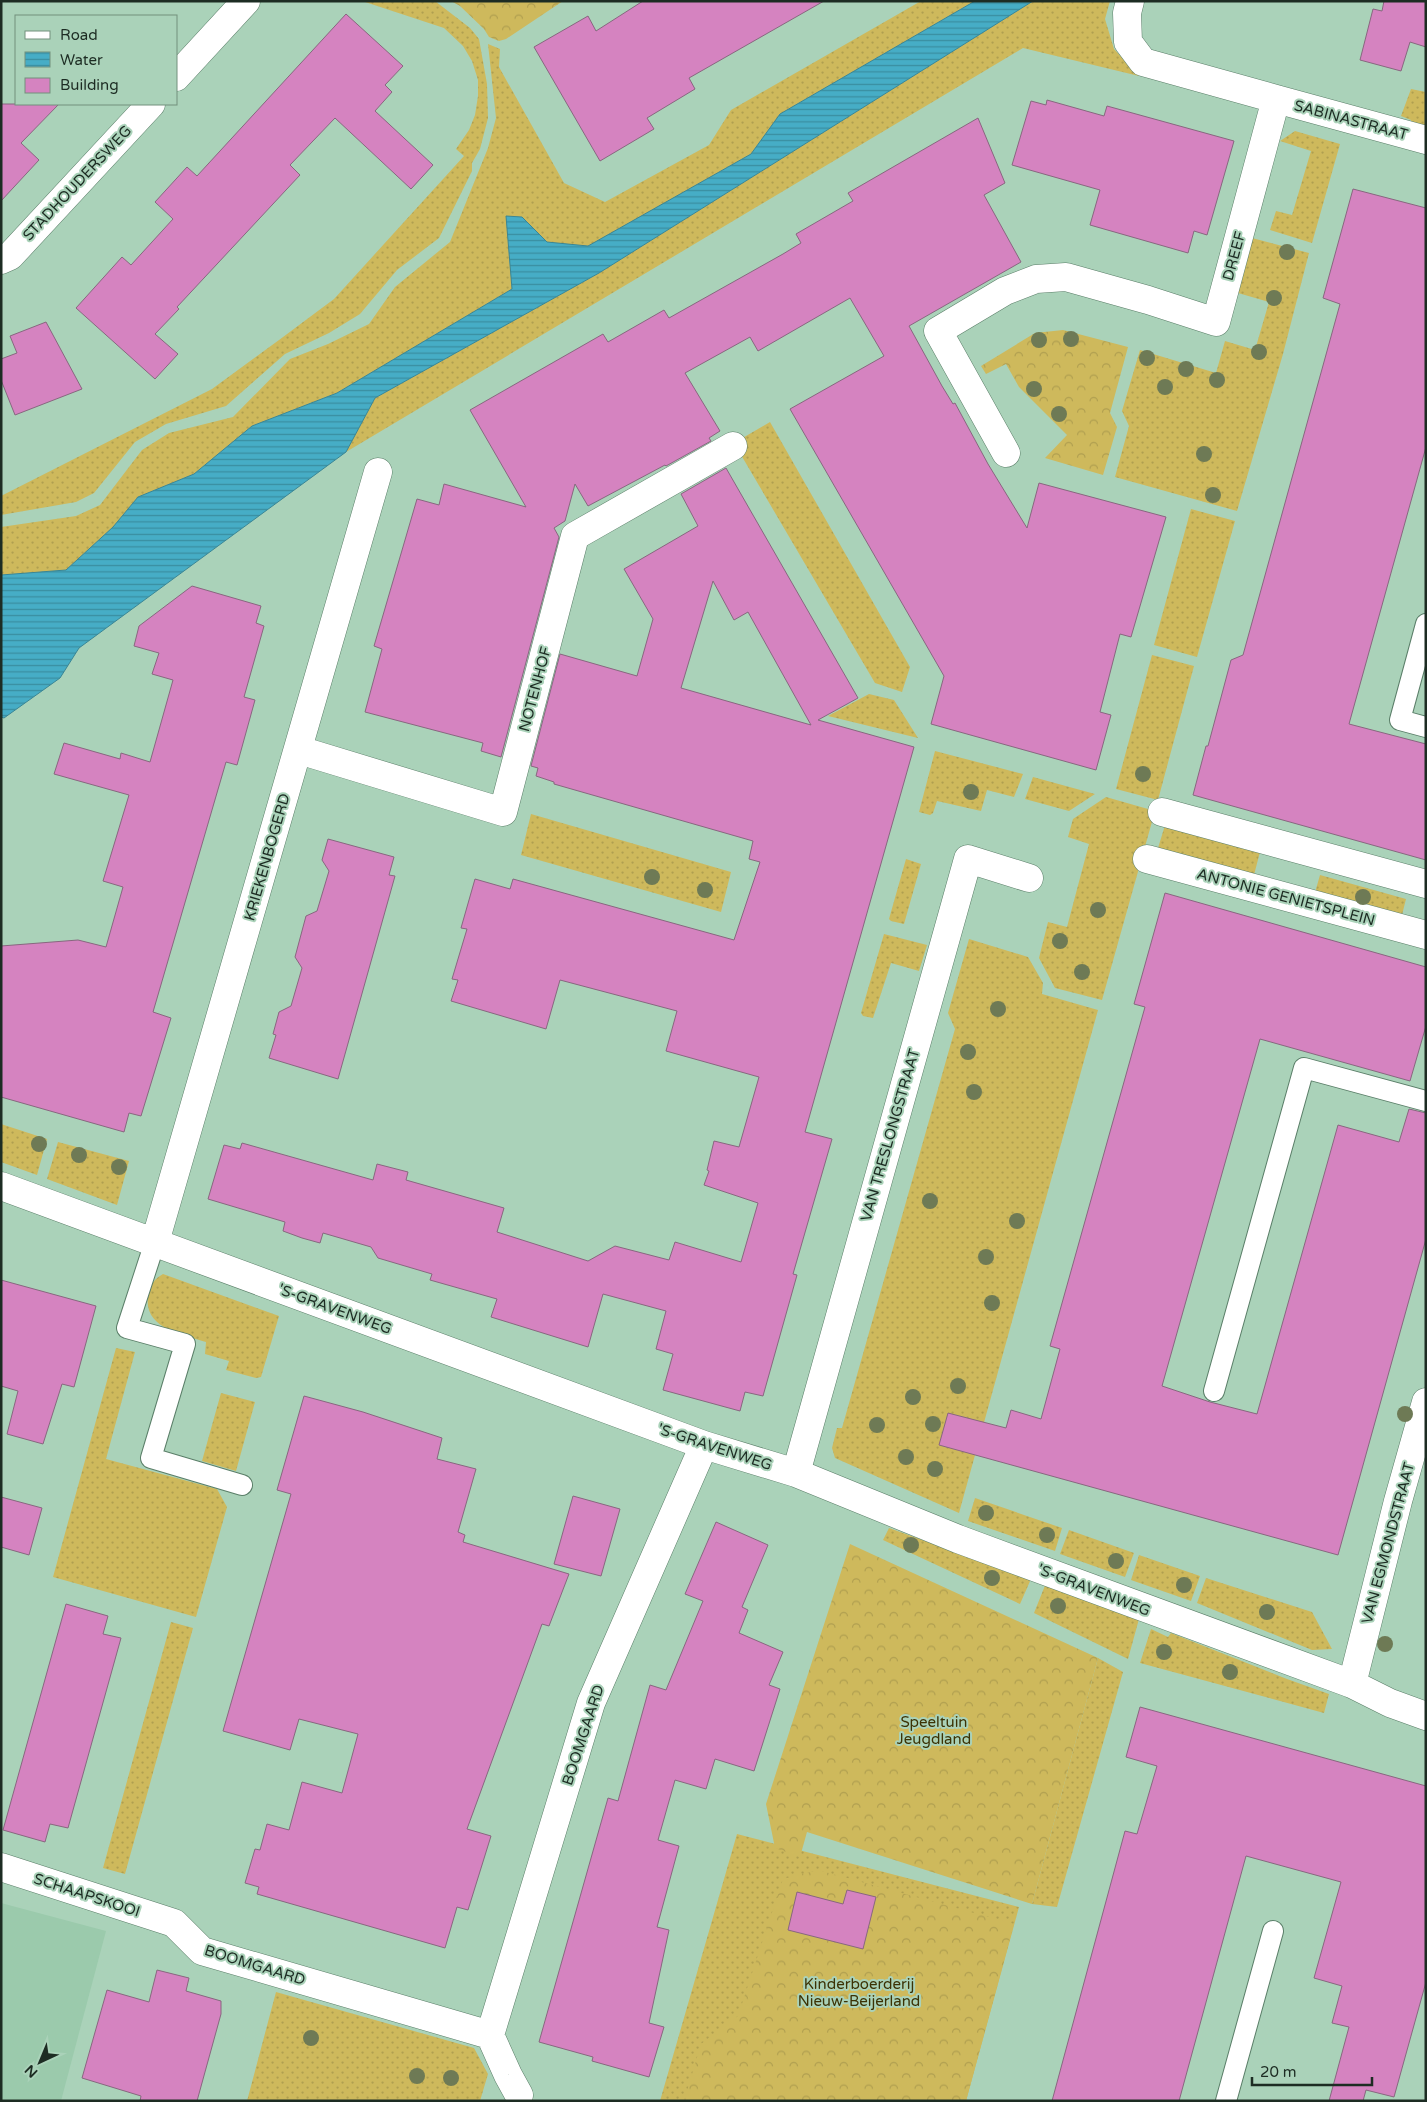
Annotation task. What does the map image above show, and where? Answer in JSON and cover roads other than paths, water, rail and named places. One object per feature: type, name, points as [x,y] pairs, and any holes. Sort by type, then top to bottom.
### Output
[{"type":"street","points":[[178,75],[246,1]]},
{"type":"street","points":[[1130,1],[1127,13],[1128,42],[1143,62],[1276,99]]},
{"type":"street","name":"SABINASTRAAT","points":[[1276,99],[1426,140]]},
{"type":"street","name":"DREEF","points":[[1006,453],[938,331],[1005,291],[1036,279],[1066,277],[1148,300],[1216,322],[1276,99]]},
{"type":"street","name":"STADHOUDERSWEG","points":[[1,260],[10,256],[150,105]]},
{"type":"street","name":"NOTENHOF","points":[[298,750],[503,812],[575,536],[733,446]]},
{"type":"street","name":"KRIEKENBOGERD","points":[[155,1242],[378,472]]},
{"type":"street","points":[[1162,812],[1426,884]]},
{"type":"street","name":"VAN TRESLONGSTRAAT","points":[[796,1473],[968,859],[1029,878]]},
{"type":"street","name":"ANTONIE GENIETSPLEIN","points":[[1147,860],[1426,936]]},
{"type":"street","name":"'S-GRAVENWEG","points":[[1,1186],[704,1446],[796,1473],[958,1540],[1352,1684],[1390,1703],[1426,1716]]},
{"type":"street","name":"VAN EGMONDSTRAAT","points":[[1352,1684],[1398,1501],[1426,1402]]},
{"type":"street","name":"BOOMGAARD","points":[[174,1923],[202,1951],[490,2034],[591,1703],[704,1446]]},
{"type":"street","name":"SCHAAPSKOOI","points":[[1,1868],[174,1923]]},
{"type":"street","points":[[490,2034],[519,2095]]},
{"type":"lane","points":[[1426,624],[1400,720],[1426,727]]},
{"type":"lane","points":[[1214,1391],[1304,1068],[1426,1101]]},
{"type":"lane","points":[[155,1242],[127,1328],[185,1344],[150,1458],[242,1485]]},
{"type":"lane","points":[[1226,2101],[1273,1931]]},
{"type":"water","points":[[975,1],[1033,1],[599,273],[375,398],[346,452],[79,648],[60,678],[4,718],[1,717],[1,575],[66,570],[113,527],[138,497],[194,474],[252,426],[337,393],[512,289],[506,216],[522,217],[547,242],[588,246],[751,154],[780,114]]},
{"type":"park label","name":"Speeltuin Jeugdland","points":[[934,1730]]},
{"type":"park label","name":"Kinderboerderij Nieuw-Beijerland","points":[[859,1992]]}]
